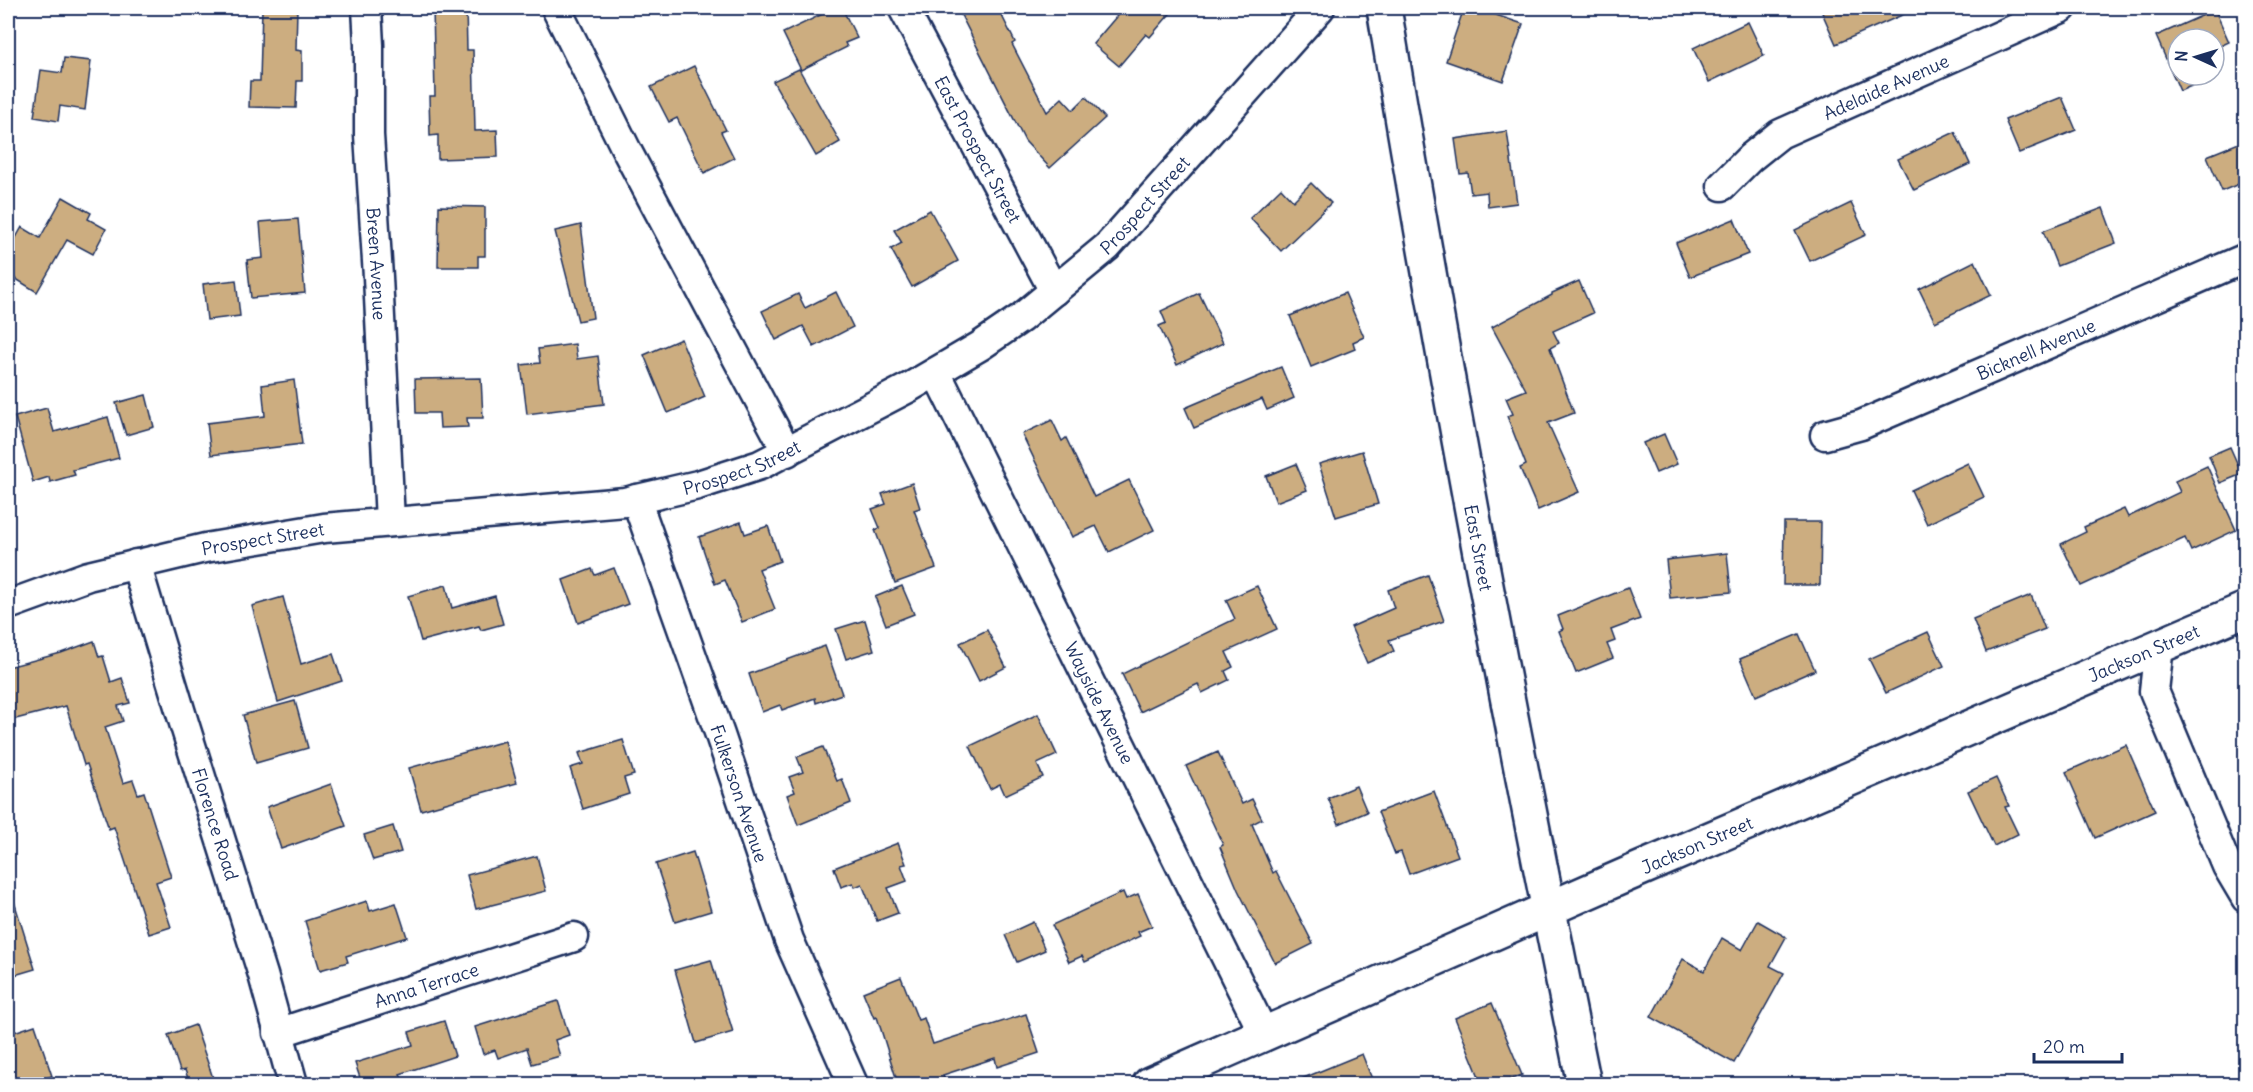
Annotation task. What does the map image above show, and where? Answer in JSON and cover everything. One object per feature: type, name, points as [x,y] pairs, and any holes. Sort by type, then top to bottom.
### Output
[{"type":"main road","name":"East Street","points":[[1384,8],[1415,195],[1548,910],[1584,1084]]},
{"type":"main road","name":"Jackson Street","points":[[1150,1084],[2246,609]]},
{"type":"street","name":"Breen Avenue","points":[[366,8],[369,45],[369,135],[390,521]]},
{"type":"street","points":[[556,8],[628,153],[787,452]]},
{"type":"street","name":"East Prospect Street","points":[[903,8],[1054,291]]},
{"type":"street","name":"Prospect Street","points":[[8,605],[88,576],[205,548],[324,528],[636,499],[698,485],[760,465],[936,372],[1021,318],[1107,247],[1320,8]]},
{"type":"street","name":"Adelaide Avenue","points":[[1722,186],[1750,158],[1780,134],[2062,8]]},
{"type":"street","name":"Bicknell Avenue","points":[[1825,435],[1861,425],[2246,258]]},
{"type":"street","name":"Wayside Avenue","points":[[936,372],[1264,1034]]},
{"type":"street","name":"Fulkerson Avenue","points":[[636,499],[720,735],[789,939],[853,1084]]},
{"type":"street","name":"Florence Road","points":[[136,564],[263,975],[293,1084]]},
{"type":"street","points":[[2159,646],[2154,691],[2227,866],[2246,898]]},
{"type":"street","name":"Anna Terrace","points":[[278,1033],[574,937]]},
{"type":"building","points":[[262,8],[297,9],[296,50],[302,51],[302,81],[297,81],[296,108],[249,107],[250,81],[260,81]]},
{"type":"building","points":[[433,8],[466,8],[467,50],[473,50],[475,131],[497,130],[498,157],[438,159],[438,135],[430,136],[429,96],[435,96]]},
{"type":"building","points":[[835,8],[842,8],[857,38],[845,43],[847,47],[801,70],[783,33]]},
{"type":"building","points":[[976,8],[998,8],[1015,42],[1012,44],[1047,112],[1062,98],[1073,110],[1086,97],[1105,118],[1050,168],[1025,141],[961,15]]},
{"type":"building","points":[[1119,8],[1175,8],[1150,37],[1146,34],[1119,66],[1093,44],[1122,10]]},
{"type":"building","points":[[1464,8],[1475,8],[1523,24],[1503,81],[1446,61]]},
{"type":"building","points":[[1820,8],[1918,8],[1836,44]]},
{"type":"building","points":[[2215,10],[2222,27],[2176,27]]},
{"type":"building","points":[[1748,22],[1764,56],[1709,82],[1693,48]]},
{"type":"building","points":[[2166,32],[2166,59],[2156,36]]},
{"type":"building","points":[[64,58],[91,61],[85,110],[60,106],[58,121],[34,117],[41,70],[62,73]]},
{"type":"building","points":[[694,66],[726,130],[721,132],[734,158],[704,173],[677,118],[669,122],[651,87]]},
{"type":"building","points":[[799,69],[840,142],[816,156],[773,81]]},
{"type":"building","points":[[2062,97],[2076,130],[2019,153],[2005,120]]},
{"type":"building","points":[[1507,131],[1517,203],[1488,207],[1487,192],[1471,194],[1468,173],[1460,174],[1455,139]]},
{"type":"building","points":[[1955,132],[1970,164],[1914,190],[1898,159]]},
{"type":"building","points":[[2246,140],[2246,181],[2222,191],[2207,156]]},
{"type":"building","points":[[1311,183],[1331,203],[1281,251],[1250,218],[1281,188],[1293,201]]},
{"type":"building","points":[[63,197],[91,213],[88,219],[106,229],[93,254],[67,240],[37,292],[8,274],[8,252],[22,227],[40,238]]},
{"type":"building","points":[[1851,203],[1866,235],[1810,261],[1795,230]]},
{"type":"building","points":[[439,206],[485,207],[485,256],[478,256],[478,267],[438,267]]},
{"type":"building","points":[[2103,208],[2116,243],[2057,266],[2043,231]]},
{"type":"building","points":[[930,210],[958,261],[912,287],[891,249],[902,243],[894,230]]},
{"type":"building","points":[[298,219],[305,293],[251,298],[247,260],[263,258],[260,222]]},
{"type":"building","points":[[1734,219],[1748,254],[1690,277],[1676,243]]},
{"type":"building","points":[[581,225],[593,318],[578,321],[555,231]]},
{"type":"building","points":[[1975,261],[1991,295],[1935,322],[1919,289]]},
{"type":"building","points":[[236,280],[240,316],[207,320],[203,284]]},
{"type":"building","points":[[1579,281],[1593,313],[1553,331],[1559,343],[1550,348],[1574,413],[1548,423],[1579,492],[1538,510],[1520,468],[1526,465],[1507,416],[1513,414],[1506,398],[1526,390],[1492,327],[1552,293]]},
{"type":"building","points":[[836,292],[853,327],[814,347],[803,326],[776,340],[762,311],[798,294],[805,308]]},
{"type":"building","points":[[1199,293],[1223,343],[1177,365],[1159,326],[1166,323],[1161,311]]},
{"type":"building","points":[[1345,293],[1364,337],[1353,342],[1355,349],[1311,367],[1290,316]]},
{"type":"building","points":[[681,339],[705,397],[668,413],[644,355]]},
{"type":"building","points":[[575,344],[577,359],[598,356],[604,404],[527,414],[521,365],[540,363],[538,349]]},
{"type":"building","points":[[1281,367],[1294,398],[1267,410],[1262,399],[1194,428],[1185,408]]},
{"type":"building","points":[[481,378],[483,418],[467,418],[468,427],[440,428],[439,413],[416,413],[415,379]]},
{"type":"building","points":[[294,380],[302,444],[211,455],[207,423],[265,416],[262,385]]},
{"type":"building","points":[[146,395],[154,427],[126,435],[116,403]]},
{"type":"building","points":[[47,408],[54,432],[108,417],[119,458],[73,470],[75,475],[50,482],[49,477],[33,482],[15,417]]},
{"type":"building","points":[[1052,420],[1062,441],[1066,438],[1094,497],[1129,480],[1154,530],[1109,552],[1096,526],[1072,537],[1022,434]]},
{"type":"building","points":[[1664,434],[1677,464],[1656,473],[1643,443]]},
{"type":"building","points":[[2230,447],[2242,474],[2220,483],[2209,456]]},
{"type":"building","points":[[1362,451],[1378,504],[1336,517],[1319,464]]},
{"type":"building","points":[[1968,463],[1984,497],[1927,524],[1911,490]]},
{"type":"building","points":[[1296,464],[1307,490],[1276,502],[1266,476]]},
{"type":"building","points":[[2207,466],[2236,530],[2191,551],[2185,538],[2081,586],[2061,544],[2086,532],[2084,527],[2124,509],[2128,517],[2180,492],[2175,481]]},
{"type":"building","points":[[912,483],[920,508],[914,510],[936,568],[895,583],[875,530],[880,528],[872,509],[886,504],[882,494]]},
{"type":"building","points":[[741,522],[745,534],[768,526],[780,561],[759,569],[775,609],[742,622],[725,580],[715,584],[699,537]]},
{"type":"building","points":[[1784,522],[1821,522],[1820,585],[1783,585]]},
{"type":"building","points":[[1727,553],[1731,592],[1670,598],[1666,560]]},
{"type":"building","points":[[614,568],[628,604],[578,623],[563,580],[592,569],[595,575]]},
{"type":"building","points":[[1428,575],[1444,621],[1389,640],[1394,651],[1367,663],[1351,627],[1394,608],[1388,590]]},
{"type":"building","points":[[446,585],[452,608],[495,596],[503,624],[481,630],[479,626],[421,641],[408,596]]},
{"type":"building","points":[[902,586],[914,614],[886,625],[875,597]]},
{"type":"building","points":[[1257,586],[1277,629],[1226,652],[1233,667],[1225,671],[1229,680],[1202,693],[1198,684],[1140,712],[1122,674],[1235,619],[1226,600]]},
{"type":"building","points":[[1628,588],[1640,619],[1611,630],[1615,641],[1607,644],[1613,658],[1576,673],[1559,631],[1563,629],[1558,616]]},
{"type":"building","points":[[2031,595],[2045,629],[1986,652],[1973,619]]},
{"type":"building","points":[[283,597],[301,664],[333,654],[342,681],[278,702],[252,606]]},
{"type":"building","points":[[865,620],[874,650],[846,659],[836,629]]},
{"type":"building","points":[[987,630],[1006,667],[979,681],[960,643]]},
{"type":"building","points":[[1928,632],[1944,666],[1886,693],[1869,659]]},
{"type":"building","points":[[1799,634],[1815,670],[1756,696],[1740,659]]},
{"type":"building","points":[[94,641],[99,657],[103,656],[111,682],[122,678],[130,703],[118,706],[123,721],[105,727],[123,783],[133,780],[138,794],[144,792],[171,877],[156,882],[171,927],[149,934],[114,827],[109,829],[87,764],[84,765],[66,706],[8,721],[8,667],[61,653]]},
{"type":"building","points":[[825,646],[842,694],[816,703],[815,698],[782,710],[780,705],[762,712],[749,674]]},
{"type":"building","points":[[295,701],[308,748],[256,763],[243,715]]},
{"type":"building","points":[[1038,714],[1057,755],[1037,764],[1043,777],[1005,795],[1000,784],[990,789],[970,746]]},
{"type":"building","points":[[623,740],[634,775],[624,778],[629,794],[583,809],[570,768],[583,764],[579,753]]},
{"type":"building","points":[[505,741],[517,783],[421,810],[409,768]]},
{"type":"building","points":[[2126,745],[2155,811],[2095,838],[2066,772]]},
{"type":"building","points":[[823,747],[837,781],[842,779],[851,803],[798,825],[787,795],[795,792],[789,777],[803,772],[797,757]]},
{"type":"building","points":[[1218,752],[1242,804],[1252,799],[1262,819],[1252,824],[1273,873],[1276,871],[1313,944],[1275,963],[1238,890],[1220,847],[1223,845],[1186,766]]},
{"type":"building","points":[[1996,778],[2009,806],[2005,807],[2018,834],[1994,846],[1968,791]]},
{"type":"building","points":[[331,784],[346,826],[281,849],[267,807]]},
{"type":"building","points":[[1356,786],[1367,812],[1339,824],[1328,798]]},
{"type":"building","points":[[1434,791],[1458,856],[1409,874],[1401,852],[1395,854],[1378,812]]},
{"type":"building","points":[[393,826],[401,852],[373,860],[364,835]]},
{"type":"building","points":[[898,843],[906,864],[901,865],[907,881],[888,888],[898,913],[877,921],[862,884],[855,887],[853,883],[841,887],[834,868]]},
{"type":"building","points":[[693,852],[711,911],[675,922],[656,864]]},
{"type":"building","points":[[537,856],[546,891],[476,909],[467,875]]},
{"type":"building","points":[[1123,892],[1126,899],[1138,894],[1152,926],[1138,932],[1140,936],[1085,962],[1082,956],[1069,962],[1052,925]]},
{"type":"building","points":[[13,898],[35,969],[8,977],[8,899]]},
{"type":"building","points":[[367,901],[370,911],[396,903],[407,937],[346,956],[348,962],[320,970],[305,921]]},
{"type":"building","points":[[1758,921],[1786,937],[1770,966],[1784,973],[1734,1063],[1651,1017],[1683,959],[1704,971],[1722,938],[1742,950]]},
{"type":"building","points":[[1033,922],[1045,950],[1017,962],[1005,935]]},
{"type":"building","points":[[711,960],[733,1032],[696,1043],[675,970]]},
{"type":"building","points":[[901,977],[918,1020],[924,1018],[933,1044],[1026,1014],[1039,1053],[997,1067],[995,1058],[943,1075],[946,1084],[898,1084],[877,1017],[874,1018],[863,992]]},
{"type":"building","points":[[558,1001],[569,1035],[555,1040],[560,1056],[532,1064],[527,1048],[498,1058],[495,1050],[483,1054],[475,1027]]},
{"type":"building","points":[[1492,1003],[1522,1075],[1499,1084],[1482,1084],[1455,1018]]},
{"type":"building","points":[[444,1021],[455,1056],[400,1074],[404,1084],[362,1084],[355,1063],[413,1045],[409,1032]]},
{"type":"building","points":[[35,1025],[52,1076],[27,1084],[8,1084],[8,1034]]},
{"type":"building","points":[[195,1025],[215,1084],[190,1084],[185,1070],[180,1071],[168,1035]]},
{"type":"building","points":[[1362,1054],[1374,1084],[1289,1084]]}]
